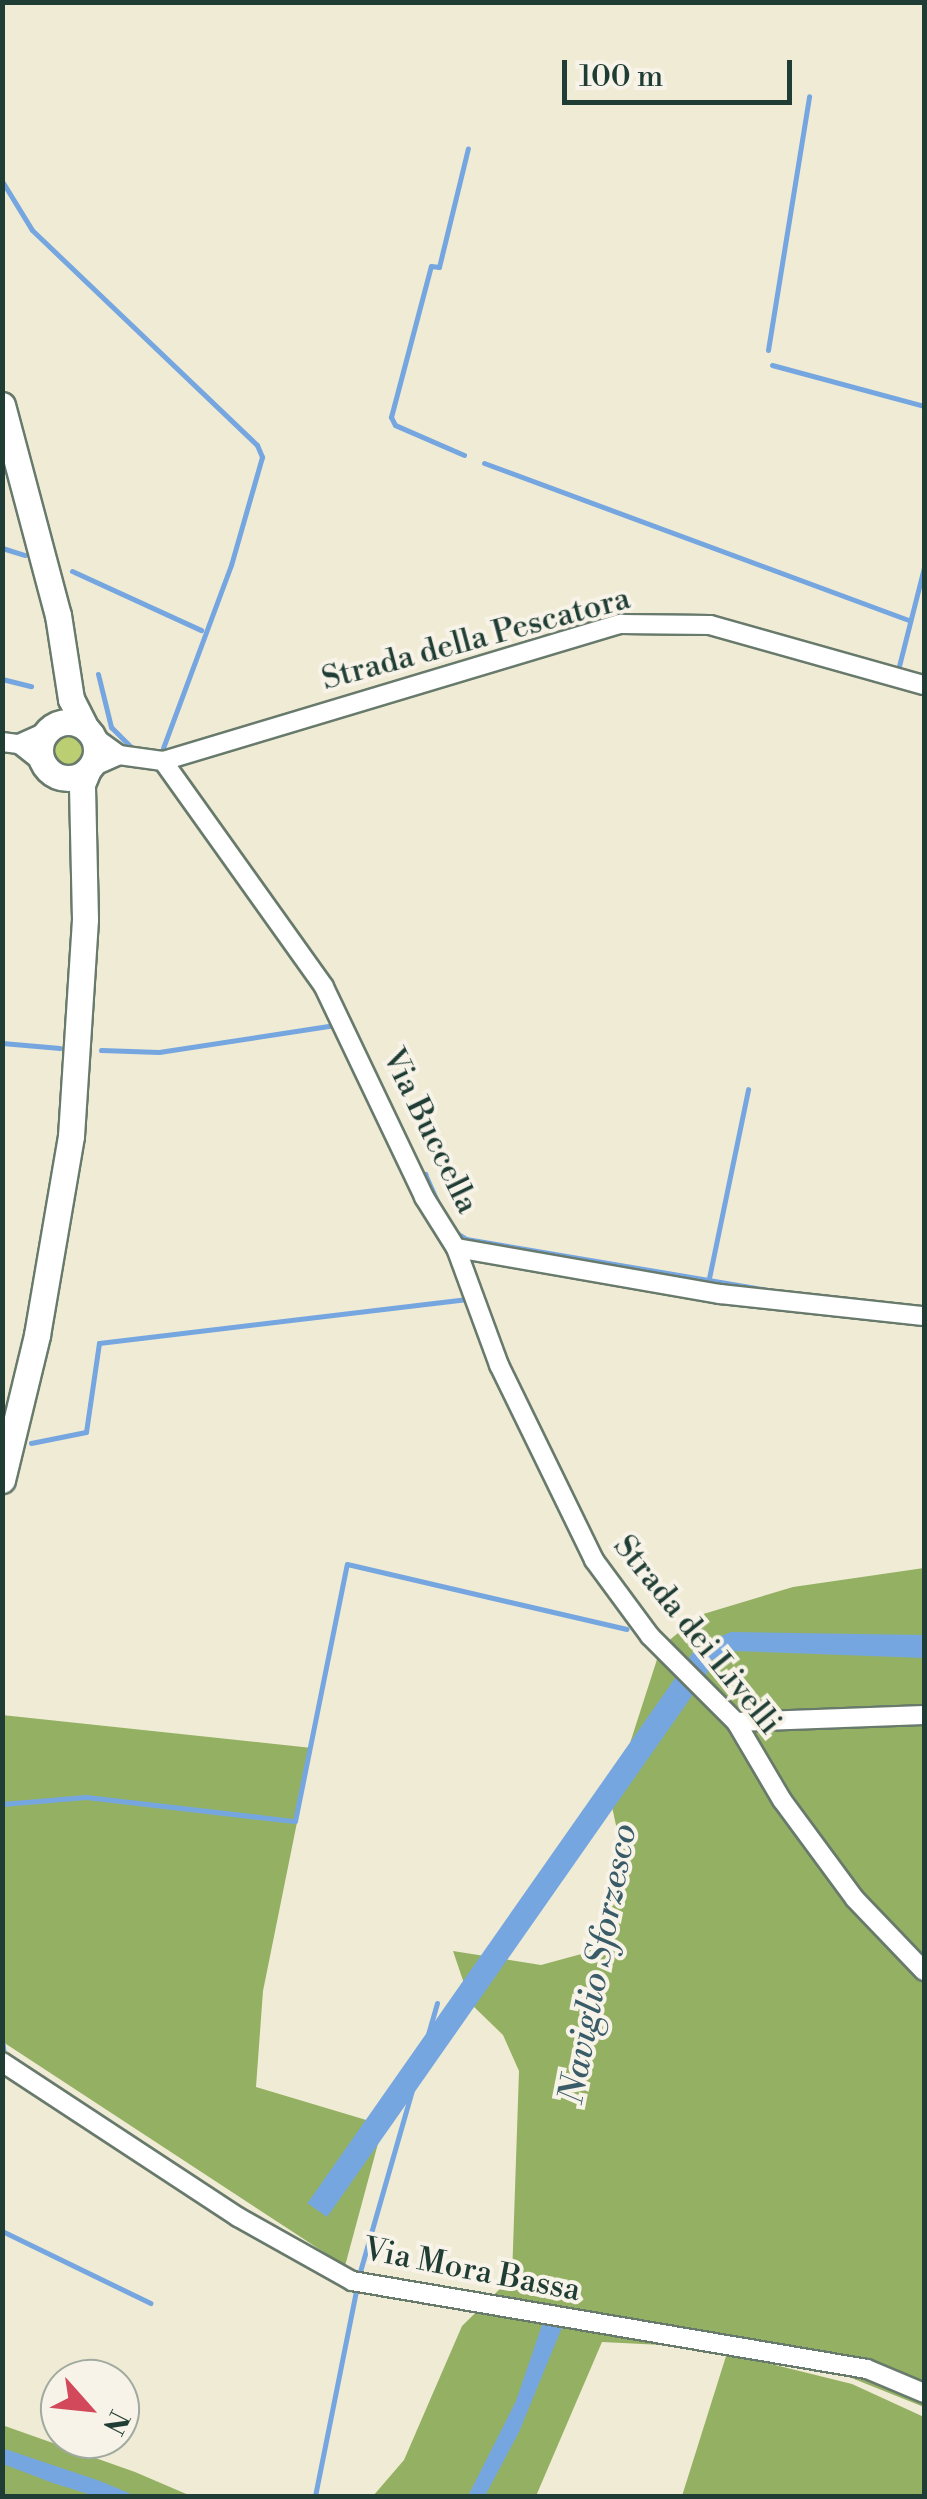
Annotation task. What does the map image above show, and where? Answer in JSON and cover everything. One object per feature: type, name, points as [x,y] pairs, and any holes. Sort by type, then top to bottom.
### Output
[{"type":"main road","points":[[2,405],[42,572],[58,615],[71,699],[89,732],[89,769],[82,784],[86,920],[79,951],[62,1206],[2,1480]]},
{"type":"main road","points":[[42,572],[52,770],[79,951]]},
{"type":"main road","points":[[50,728],[89,732]]},
{"type":"main road","points":[[52,770],[89,769]]},
{"type":"street","name":"Strada della Pescatora","points":[[163,761],[621,624],[710,625],[924,685]]},
{"type":"street","points":[[11,743],[50,728]]},
{"type":"street","points":[[89,732],[118,755],[163,761]]},
{"type":"street","points":[[11,743],[52,770]]},
{"type":"street","points":[[89,769],[118,755]]},
{"type":"street","name":"Via Buccella","points":[[163,761],[324,987],[415,1177],[456,1248],[720,1294],[924,1316]]},
{"type":"street","name":"Strada dei Livelli","points":[[456,1248],[500,1365],[594,1560],[682,1669],[701,1683],[736,1722],[782,1800],[855,1899],[924,1970]]},
{"type":"street","points":[[736,1722],[924,1714]]},
{"type":"street","name":"Via Mora Bassa","points":[[6,2063],[238,2217],[359,2283],[867,2369],[924,2393]]},
{"type":"green space","points":[[67,730],[81,736],[87,750],[81,764],[67,770],[53,764],[47,750],[53,736]]},
{"type":"green space","points":[[924,1568],[924,2407],[834,2371],[722,2348],[602,2342],[536,2496],[373,2496],[404,2460],[462,2326],[512,2277],[519,2071],[503,2035],[471,2004],[453,1951],[541,1965],[585,1953],[617,1885],[623,1858],[611,1802],[661,1647],[700,1615],[793,1587]]},
{"type":"green space","points":[[2,1715],[312,1748],[263,1991],[256,2087],[383,2125],[345,2266],[3,2042]]},
{"type":"green space","points":[[727,2353],[852,2384],[924,2417],[924,2496],[682,2496]]},
{"type":"green space","points":[[2,2425],[40,2438],[40,2459],[98,2459],[191,2496],[3,2496]]},
{"type":"water","points":[[731,1632],[924,1635],[924,1658],[734,1651],[712,1660],[705,1678],[685,1664],[697,1646]]},
{"type":"water","points":[[678,1674],[698,1688],[327,2217],[307,2203]]},
{"type":"water","points":[[544,2319],[563,2325],[519,2432],[485,2496],[468,2496],[516,2401]]},
{"type":"water","points":[[2,2448],[136,2496],[95,2496],[53,2483],[3,2464]]},
{"type":"waterway","points":[[768,350],[809,96]]},
{"type":"waterway","points":[[464,455],[395,425],[391,417],[431,266],[439,267],[468,148]]},
{"type":"waterway","points":[[2,181],[32,230],[257,445],[262,457],[231,565],[163,748]]},
{"type":"waterway","points":[[772,365],[924,406]]},
{"type":"waterway","points":[[484,463],[910,621]]},
{"type":"waterway","points":[[2,548],[25,555]]},
{"type":"waterway","points":[[898,670],[924,567]]},
{"type":"waterway","points":[[72,571],[201,630]]},
{"type":"waterway","points":[[98,674],[111,727],[134,750]]},
{"type":"waterway","points":[[2,679],[31,686]]},
{"type":"waterway","points":[[101,1050],[159,1052],[335,1025]]},
{"type":"waterway","points":[[2,1043],[60,1048]]},
{"type":"waterway","points":[[708,1283],[748,1089]]},
{"type":"waterway","points":[[417,1177],[425,1174],[439,1206]]},
{"type":"waterway","points":[[455,1232],[466,1239],[768,1290]]},
{"type":"waterway","points":[[31,1443],[86,1432],[99,1343],[467,1299]]},
{"type":"waterway","points":[[2,1804],[86,1797],[295,1821],[347,1564],[627,1629]]},
{"type":"waterway","points":[[315,2496],[359,2275],[437,2003]]},
{"type":"waterway","points":[[2,2039],[4,2056]]},
{"type":"waterway","points":[[2,2231],[150,2303]]},
{"type":"water label","name":"Naviglio Sforzesco","points":[[599,1964]]}]
